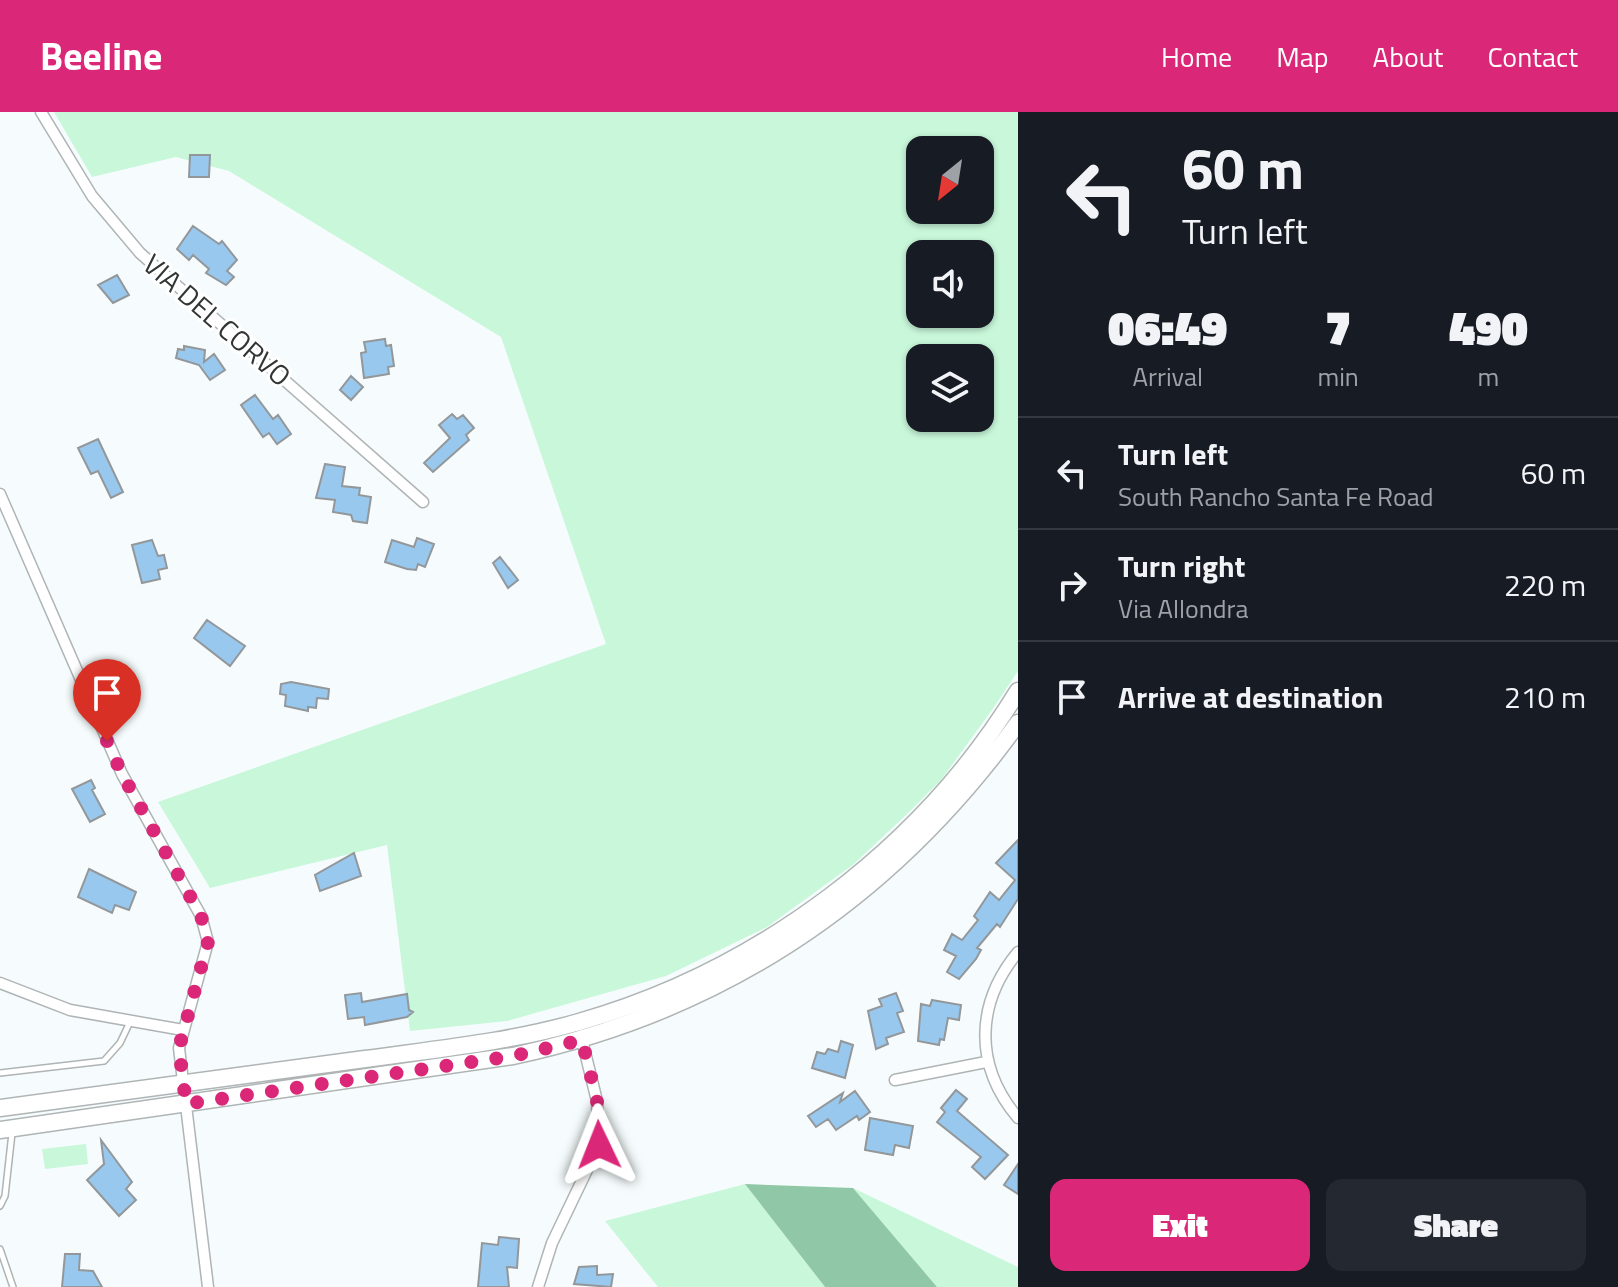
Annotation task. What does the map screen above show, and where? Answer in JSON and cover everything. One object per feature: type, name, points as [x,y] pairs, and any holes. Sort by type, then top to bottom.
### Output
[{"type":"main road","points":[[0,1108],[530,1034],[634,1005],[685,983],[806,914],[851,880],[935,801],[997,723],[1018,691]]},
{"type":"main road","points":[[6,1129],[513,1056],[582,1040],[696,996],[767,959],[822,924],[919,842],[965,792],[1018,723]]},
{"type":"street","name":"VIA DEL CORVO","points":[[41,112],[92,196],[140,253],[423,502]]},
{"type":"street","points":[[0,494],[122,774],[201,916],[208,942],[179,1048],[208,1287]]},
{"type":"street","points":[[1018,952],[995,984],[983,1029],[986,1062],[1000,1097],[1018,1118]]},
{"type":"street","points":[[0,983],[70,1010],[183,1030]]},
{"type":"street","points":[[538,1287],[552,1243],[599,1145],[597,1101],[582,1040]]},
{"type":"street","points":[[895,1080],[986,1062]]},
{"type":"lane","points":[[0,1073],[104,1061],[120,1043],[131,1021]]},
{"type":"lane","points":[[0,1206],[7,1186],[6,1129]]},
{"type":"lane","points":[[0,1249],[13,1287]]},
{"type":"green space","points":[[54,112],[1018,112],[1018,671],[941,780],[854,864],[767,927],[666,976],[507,1021],[410,1031],[387,845],[210,888],[158,802],[606,644],[501,337],[229,171],[176,157],[92,177]]},
{"type":"green space","points":[[86,1144],[88,1164],[45,1169],[42,1149]]},
{"type":"green space","points":[[745,1184],[825,1287],[658,1287],[605,1221]]},
{"type":"green space","points":[[745,1184],[853,1188],[937,1287],[825,1287]]},
{"type":"green space","points":[[853,1188],[1018,1267],[1018,1287],[937,1287]]},
{"type":"building","points":[[190,155],[210,155],[209,177],[189,177]]},
{"type":"building","points":[[193,226],[219,244],[222,241],[237,260],[227,271],[234,277],[226,285],[206,273],[209,269],[193,255],[189,260],[177,249]]},
{"type":"building","points":[[117,275],[129,295],[113,303],[98,285]]},
{"type":"building","points":[[385,339],[386,346],[391,345],[394,366],[388,367],[389,374],[364,378],[361,353],[366,352],[364,342]]},
{"type":"building","points":[[184,346],[205,350],[204,362],[214,354],[225,370],[210,380],[199,365],[176,358],[178,349],[184,350]]},
{"type":"building","points":[[351,376],[363,387],[351,400],[340,390]]},
{"type":"building","points":[[255,395],[273,419],[278,415],[291,434],[277,444],[269,433],[263,437],[241,405]]},
{"type":"building","points":[[452,414],[457,419],[463,415],[474,428],[466,435],[469,440],[433,472],[424,463],[450,438],[439,425]]},
{"type":"building","points":[[98,439],[123,492],[111,498],[98,471],[91,474],[78,448]]},
{"type":"building","points":[[325,464],[345,467],[342,486],[360,488],[359,495],[371,497],[367,523],[353,521],[351,515],[333,512],[335,500],[316,498]]},
{"type":"building","points":[[417,538],[434,544],[425,567],[418,564],[416,570],[407,569],[385,562],[392,540],[414,547]]},
{"type":"building","points":[[152,540],[158,556],[164,555],[167,568],[158,570],[160,579],[142,583],[132,545]]},
{"type":"building","points":[[500,557],[518,580],[508,588],[493,563]]},
{"type":"building","points":[[207,620],[245,646],[230,666],[194,638]]},
{"type":"building","points":[[291,682],[329,689],[328,699],[317,698],[316,708],[308,707],[308,711],[285,706],[286,695],[280,694],[281,684]]},
{"type":"building","points":[[91,780],[95,788],[92,790],[105,814],[90,822],[72,789]]},
{"type":"building","points":[[1018,840],[1018,899],[1000,927],[997,924],[977,948],[981,950],[976,959],[959,979],[947,972],[956,956],[944,950],[952,934],[962,940],[978,920],[974,916],[990,892],[999,900],[1015,880],[996,863]]},
{"type":"building","points":[[354,853],[361,876],[320,891],[315,875]]},
{"type":"building","points":[[89,869],[136,892],[129,910],[115,905],[112,913],[78,897]]},
{"type":"building","points":[[361,993],[362,1002],[407,994],[409,1010],[413,1012],[407,1017],[365,1025],[364,1017],[348,1019],[345,995]]},
{"type":"building","points":[[896,993],[903,1011],[897,1013],[904,1032],[886,1038],[888,1044],[876,1049],[868,1011],[882,1006],[879,999]]},
{"type":"building","points":[[932,1000],[961,1005],[959,1020],[948,1018],[944,1040],[940,1039],[939,1045],[918,1041],[921,1004],[930,1006]]},
{"type":"building","points":[[841,1041],[853,1045],[845,1078],[812,1068],[817,1052],[825,1054],[828,1049],[838,1052]]},
{"type":"building","points":[[956,1090],[967,1099],[957,1111],[1008,1155],[985,1179],[972,1167],[981,1157],[937,1122],[945,1112],[941,1108]]},
{"type":"building","points":[[855,1091],[870,1112],[859,1120],[857,1116],[836,1130],[828,1119],[816,1127],[808,1116],[843,1093],[840,1102]]},
{"type":"building","points":[[870,1118],[913,1126],[909,1148],[895,1145],[893,1155],[865,1150]]},
{"type":"building","points":[[101,1140],[132,1182],[126,1189],[136,1200],[119,1216],[87,1180],[104,1164]]},
{"type":"building","points":[[1018,1164],[1018,1194],[1004,1185]]},
{"type":"building","points":[[499,1237],[519,1239],[517,1268],[507,1267],[509,1287],[478,1287],[482,1243],[498,1245]]},
{"type":"building","points":[[65,1254],[80,1254],[79,1270],[93,1271],[102,1287],[62,1287]]},
{"type":"building","points":[[597,1266],[597,1275],[613,1274],[611,1287],[574,1284],[579,1267]]},
{"type":"route","points":[[107,741],[122,774],[201,916],[208,942],[179,1048],[186,1104],[513,1056],[582,1040],[597,1101],[599,1145]]}]
